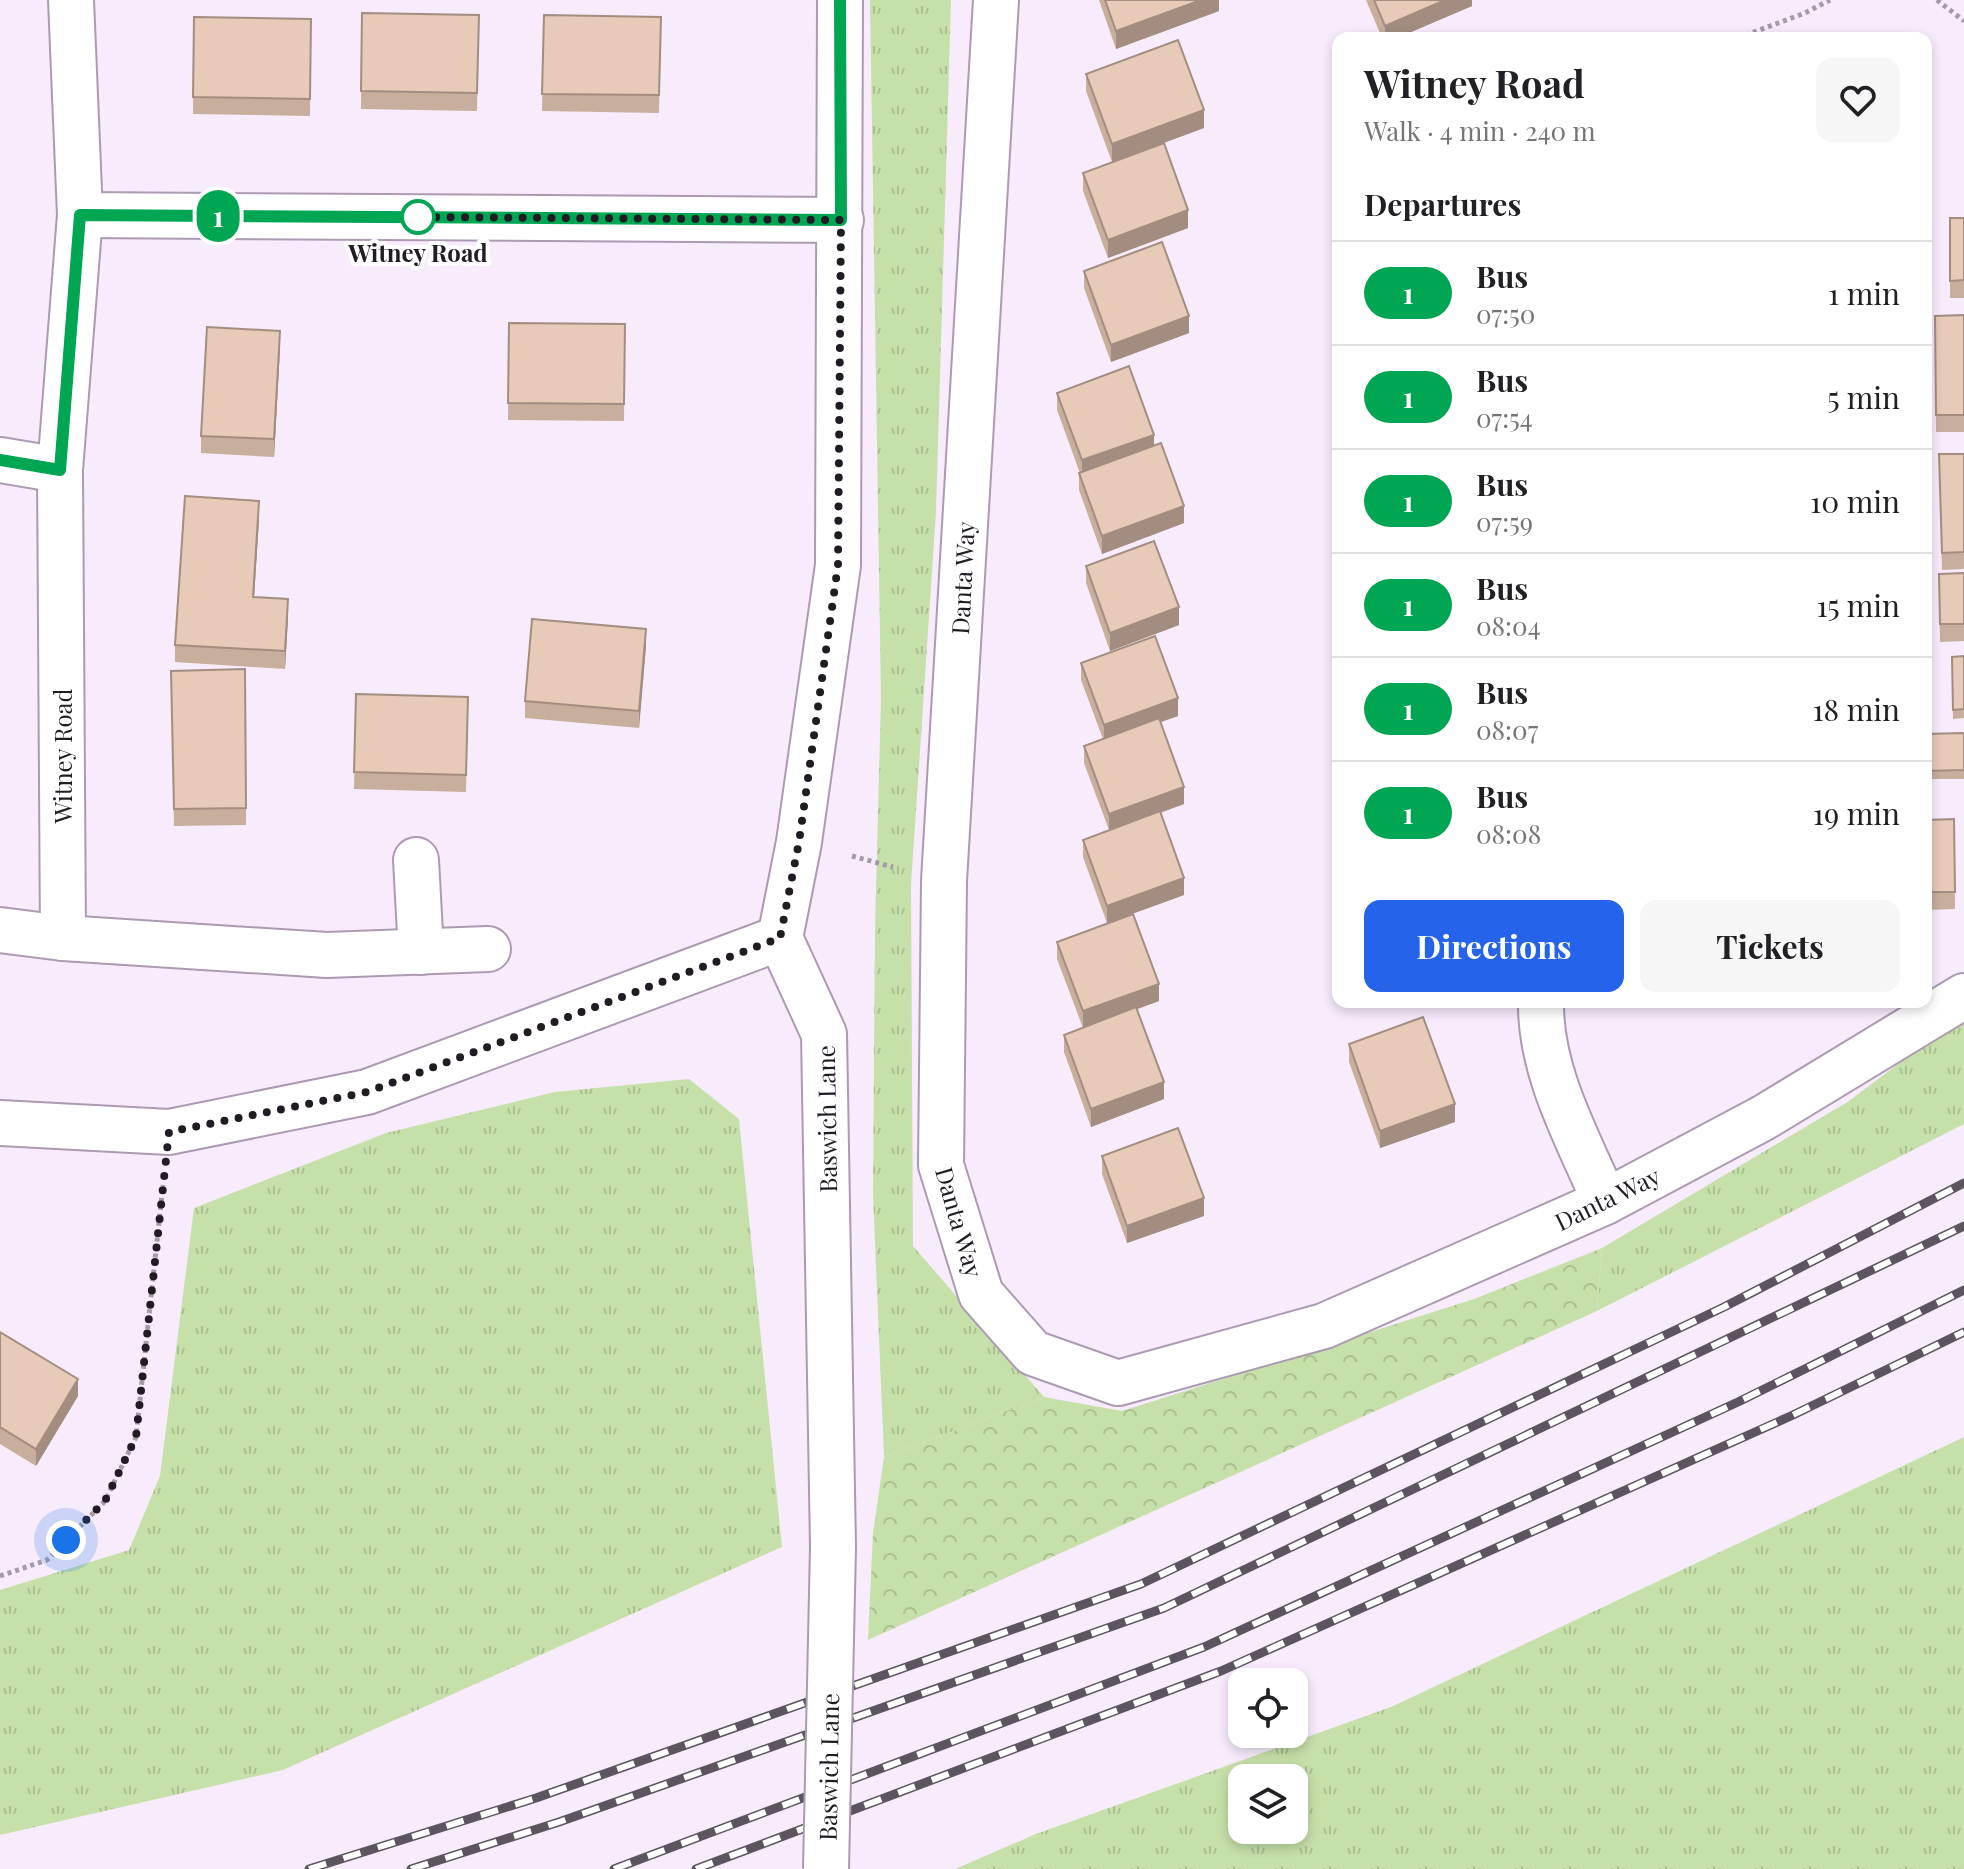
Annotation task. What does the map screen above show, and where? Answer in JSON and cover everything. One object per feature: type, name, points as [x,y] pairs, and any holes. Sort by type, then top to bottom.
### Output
[{"type":"street","name":"Witney Road","points":[[63,938],[60,470],[80,215],[71,0]]},
{"type":"street","points":[[0,1123],[169,1132],[367,1092],[780,938],[799,842],[838,565],[840,0]]},
{"type":"street","name":"Danta Way","points":[[996,0],[943,912],[941,1165],[981,1294],[1033,1353],[1118,1383],[1324,1326],[1605,1202],[1763,1118],[1964,996]]},
{"type":"street","points":[[80,215],[841,220]]},
{"type":"street","points":[[0,460],[60,470]]},
{"type":"street","points":[[416,860],[421,952]]},
{"type":"street","points":[[0,930],[63,938],[327,955],[488,949]]},
{"type":"street","name":"Baswich Lane","points":[[780,938],[824,1034],[833,1547],[826,1869]]},
{"type":"street","points":[[1541,1008],[1541,1031],[1553,1080],[1605,1202]]},
{"type":"path","points":[[1754,32],[1830,0]]},
{"type":"path","points":[[1937,0],[1964,21]]},
{"type":"path","points":[[0,1576],[47,1560],[105,1501],[136,1437],[169,1132]]},
{"type":"green space","points":[[870,0],[951,0],[936,512],[911,885],[913,1246],[1044,1397],[884,1457],[873,1194],[881,698]]},
{"type":"green space","points":[[1964,1014],[1964,1124],[1597,1311],[1602,1248],[1849,1101]]},
{"type":"green space","points":[[689,1079],[739,1119],[782,1547],[283,1770],[0,1835],[0,1590],[129,1550],[160,1476],[194,1208],[386,1133],[555,1092]]},
{"type":"green space","points":[[1602,1248],[1597,1311],[868,1640],[873,1533],[884,1457],[1044,1397],[1122,1411],[1474,1299]]},
{"type":"green space","points":[[1964,1437],[1964,1869],[955,1869],[1036,1834],[1228,1765],[1228,1844],[1308,1844],[1308,1764],[1232,1764],[1276,1748],[1308,1748],[1308,1737],[1391,1707]]},
{"type":"building","points":[[1105,0],[1201,0],[1116,31]]},
{"type":"building","points":[[1374,0],[1445,0],[1385,26]]},
{"type":"building","points":[[362,13],[479,15],[477,93],[361,91]]},
{"type":"building","points":[[544,15],[661,17],[659,95],[542,94]]},
{"type":"building","points":[[194,17],[311,19],[310,99],[193,97]]},
{"type":"building","points":[[1178,40],[1204,110],[1112,144],[1086,74]]},
{"type":"building","points":[[1164,143],[1188,210],[1108,240],[1083,173]]},
{"type":"building","points":[[1950,218],[1964,218],[1964,280],[1950,281]]},
{"type":"building","points":[[1162,242],[1189,316],[1111,345],[1084,271]]},
{"type":"building","points":[[1964,315],[1964,415],[1936,415],[1935,316]]},
{"type":"building","points":[[509,323],[625,324],[624,404],[508,403]]},
{"type":"building","points":[[207,327],[280,331],[274,439],[201,436]]},
{"type":"building","points":[[1129,366],[1154,435],[1082,460],[1057,393]]},
{"type":"building","points":[[1161,443],[1184,506],[1102,536],[1079,473]]},
{"type":"building","points":[[1939,454],[1964,454],[1964,552],[1942,553]]},
{"type":"building","points":[[185,496],[259,501],[253,597],[288,599],[285,651],[175,645]]},
{"type":"building","points":[[1154,541],[1179,607],[1110,633],[1086,566]]},
{"type":"building","points":[[1964,573],[1964,624],[1940,624],[1939,574]]},
{"type":"building","points":[[532,619],[646,629],[639,711],[525,701]]},
{"type":"building","points":[[1155,636],[1178,698],[1104,725],[1081,663]]},
{"type":"building","points":[[1964,656],[1964,709],[1953,710],[1952,657]]},
{"type":"building","points":[[245,669],[246,808],[174,809],[171,671]]},
{"type":"building","points":[[356,694],[468,697],[466,775],[354,772]]},
{"type":"building","points":[[1159,718],[1184,787],[1109,814],[1084,746]]},
{"type":"building","points":[[1964,733],[1964,770],[1932,771],[1932,734]]},
{"type":"building","points":[[1160,811],[1184,878],[1107,906],[1083,840]]},
{"type":"building","points":[[1954,819],[1955,892],[1932,892],[1932,820]]},
{"type":"building","points":[[1133,914],[1159,984],[1083,1011],[1057,942]]},
{"type":"building","points":[[1136,1007],[1164,1082],[1091,1109],[1064,1035]]},
{"type":"building","points":[[1423,1017],[1455,1104],[1380,1131],[1349,1044]]},
{"type":"building","points":[[1178,1128],[1204,1198],[1127,1226],[1102,1156]]},
{"type":"building","points":[[0,1332],[78,1379],[36,1449],[0,1427]]},
{"type":"railway","points":[[309,1869],[536,1798],[1141,1584],[1724,1307],[1964,1183]]},
{"type":"railway","points":[[411,1869],[559,1822],[1164,1608],[1964,1226]]},
{"type":"railway","points":[[614,1869],[1204,1647],[1738,1402],[1964,1290]]},
{"type":"railway","points":[[696,1869],[1221,1671],[1793,1415],[1964,1332]]},
{"type":"bus line","name":"1","points":[[0,460],[60,470],[80,215],[841,220],[840,0]]},
{"type":"place","name":"Witney Road","points":[[418,217]]},
{"type":"route","points":[[66,1540],[105,1501],[136,1437],[169,1132],[367,1092],[780,938],[799,842],[838,565],[841,220],[418,217]]}]
